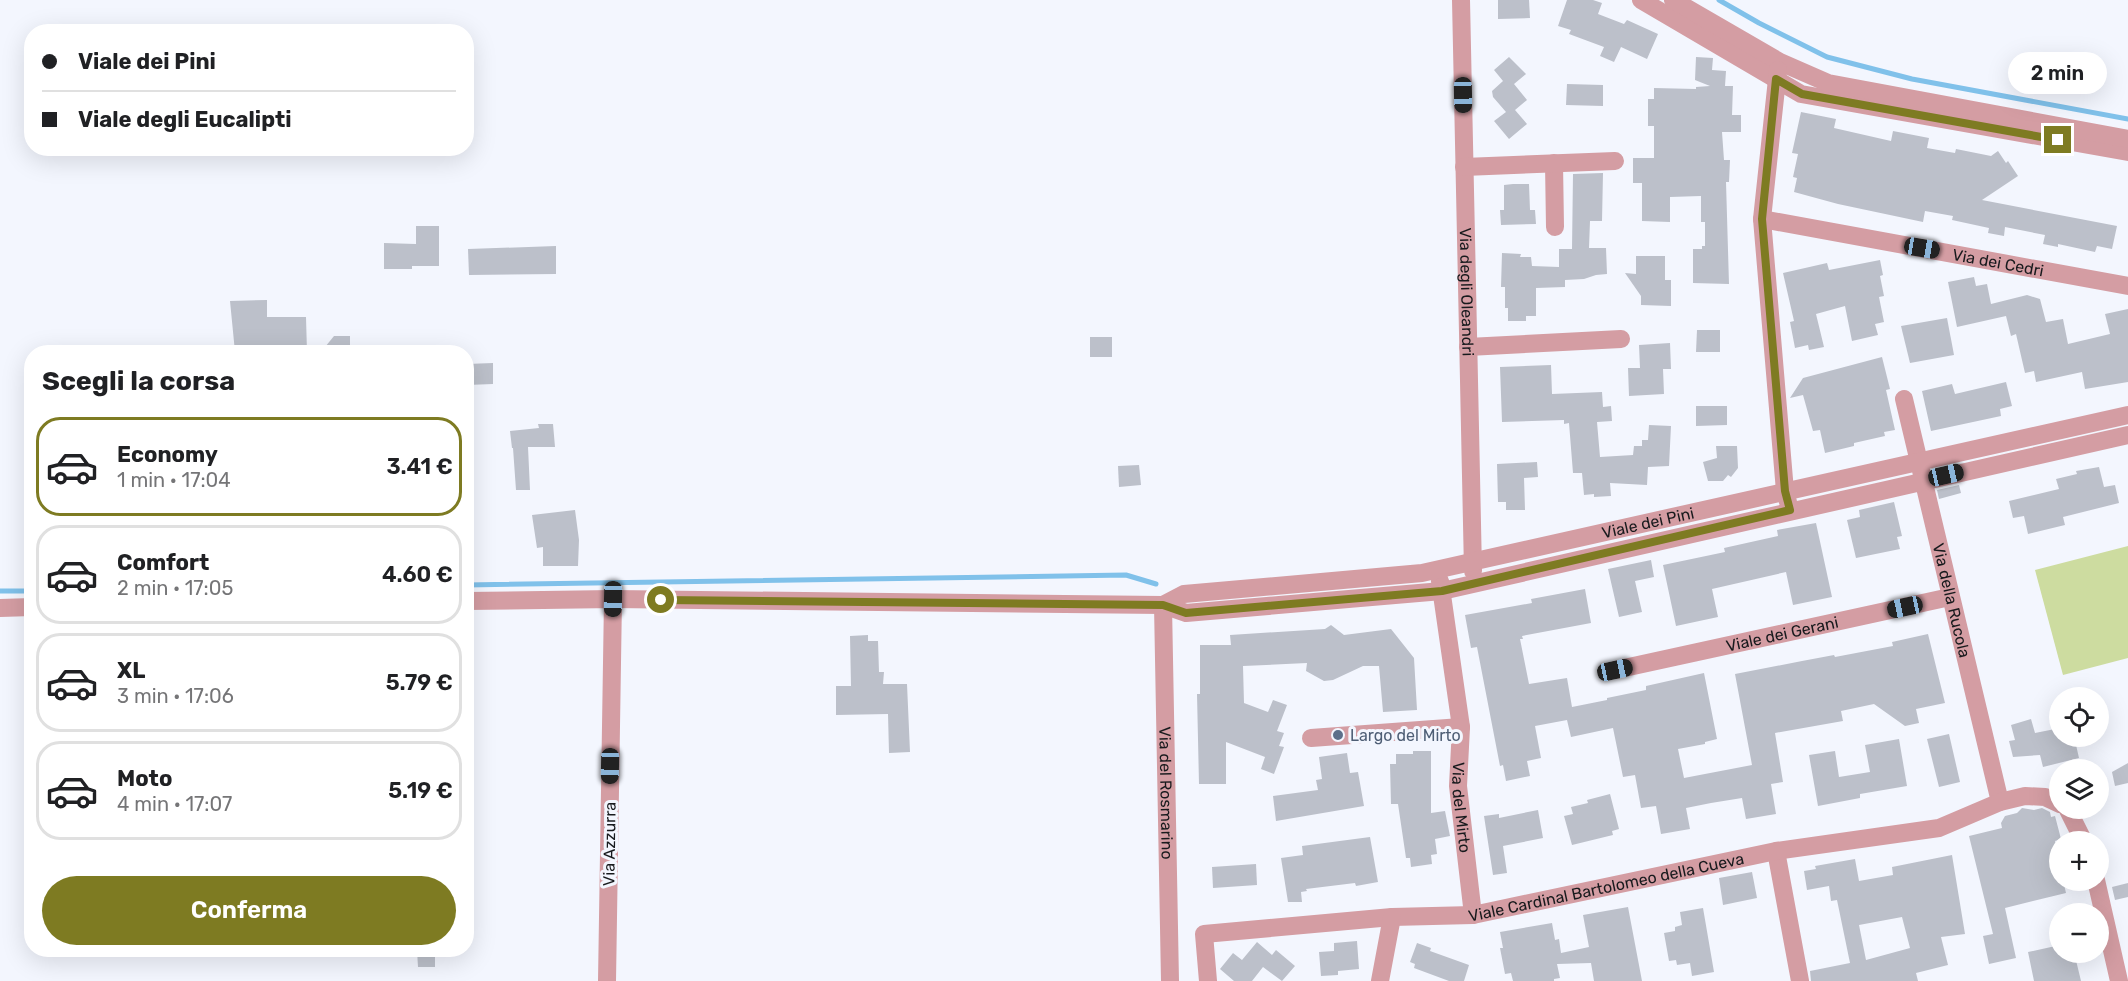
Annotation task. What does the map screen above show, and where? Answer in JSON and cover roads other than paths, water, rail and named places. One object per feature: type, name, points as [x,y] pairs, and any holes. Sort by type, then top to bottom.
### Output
[{"type":"street","name":"Via degli Oleandri","points":[[1461,0],[1473,584]]},
{"type":"street","points":[[1641,0],[1778,71],[1828,83],[2128,139]]},
{"type":"street","points":[[1673,0],[1778,71],[1802,94],[2128,152]]},
{"type":"street","points":[[1778,71],[1762,219],[1785,491],[1790,510]]},
{"type":"street","points":[[1464,167],[1615,161]]},
{"type":"street","points":[[1554,164],[1555,227]]},
{"type":"street","name":"Via dei Cedri","points":[[1762,219],[2128,286]]},
{"type":"street","points":[[1468,347],[1621,339]]},
{"type":"street","name":"Via della Rucola","points":[[1904,399],[2000,802]]},
{"type":"street","name":"Viale dei Pini","points":[[1163,605],[1184,594],[1422,573],[2128,414]]},
{"type":"street","name":"Viale dei Pini","points":[[474,601],[613,599],[1163,605],[1186,613],[1442,591],[1790,510],[2128,435]]},
{"type":"street","name":"Via del Mirto","points":[[1438,568],[1461,727],[1458,786],[1473,915]]},
{"type":"street","name":"Viale dei Gerani","points":[[1615,670],[1950,597]]},
{"type":"street","name":"Via Azzurra","points":[[606,981],[613,599]]},
{"type":"street","name":"Via del Rosmarino","points":[[1163,605],[1170,981]]},
{"type":"street","points":[[0,608],[24,607]]},
{"type":"street","points":[[1311,738],[1461,727]]},
{"type":"street","name":"Viale Cardinal Bartolomeo della Cueva","points":[[1208,981],[1204,934],[1392,917],[1473,915],[1776,851],[1939,828],[2000,802],[2025,796],[2049,799]]},
{"type":"street","points":[[1776,851],[1800,981]]},
{"type":"street","points":[[2100,891],[2120,981]]},
{"type":"street","points":[[1380,981],[1392,917]]},
{"type":"waterway","points":[[1719,0],[1827,57],[1912,79],[2128,119]]},
{"type":"waterway","points":[[474,585],[1126,575],[1156,584]]},
{"type":"waterway","points":[[0,591],[24,591]]},
{"type":"place","name":"Largo del Mirto","points":[[1338,735]]}]
